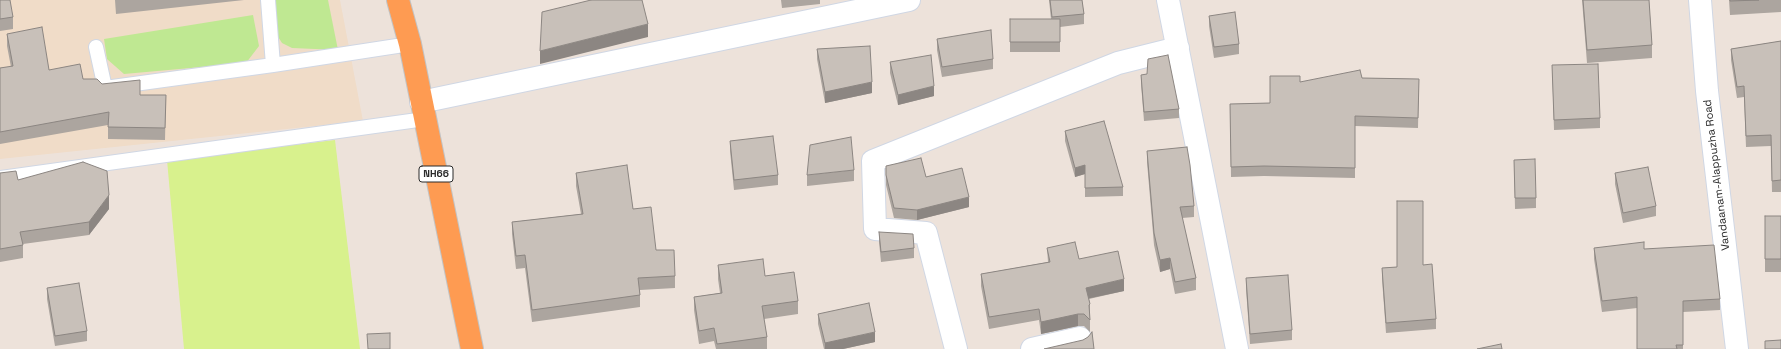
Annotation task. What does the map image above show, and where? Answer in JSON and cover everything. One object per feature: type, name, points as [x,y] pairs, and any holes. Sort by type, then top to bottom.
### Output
[{"type":"highway","name":"NH66","points":[[398,0],[410,44],[472,349]]},
{"type":"street","points":[[423,111],[909,0]]},
{"type":"street","points":[[1168,0],[1237,349]]},
{"type":"street","name":"Vandaanam-Alappuzha Road","points":[[1700,0],[1707,91],[1737,349]]},
{"type":"street","points":[[956,349],[926,233],[876,229],[873,161],[1118,63],[1178,48]]},
{"type":"street","points":[[1032,349],[1080,338]]},
{"type":"lane","points":[[268,0],[273,65]]},
{"type":"lane","points":[[96,47],[105,88],[273,65],[410,44]]},
{"type":"lane","points":[[0,178],[423,111]]},
{"type":"shaded area","points":[[0,0],[340,0],[363,121],[0,159]]},
{"type":"green space","points":[[274,0],[328,0],[338,50],[292,48],[282,43],[277,35]]},
{"type":"green space","points":[[253,15],[259,46],[246,63],[124,74],[107,59],[104,39]]},
{"type":"green space","points":[[335,140],[360,349],[184,349],[167,160]]},
{"type":"building","points":[[0,0],[10,0],[13,17],[0,19]]},
{"type":"building","points":[[591,0],[642,0],[648,24],[540,51],[542,12]]},
{"type":"building","points":[[1050,0],[1082,0],[1084,14],[1052,17]]},
{"type":"building","points":[[1583,0],[1649,0],[1652,45],[1587,50]]},
{"type":"building","points":[[1730,0],[1759,0],[1730,1]]},
{"type":"building","points":[[1235,12],[1239,44],[1214,47],[1209,16]]},
{"type":"building","points":[[1010,19],[1060,19],[1060,42],[1010,42]]},
{"type":"building","points":[[42,27],[49,70],[80,64],[83,79],[97,79],[102,84],[140,80],[140,95],[166,95],[165,128],[108,127],[109,112],[0,132],[0,68],[13,66],[7,34]]},
{"type":"building","points":[[991,30],[993,59],[942,67],[937,39]]},
{"type":"building","points":[[1781,41],[1781,180],[1772,181],[1771,135],[1746,136],[1744,86],[1737,87],[1731,49]]},
{"type":"building","points":[[870,46],[872,82],[825,92],[817,49]]},
{"type":"building","points":[[931,55],[934,86],[898,95],[890,62]]},
{"type":"building","points":[[1168,55],[1179,109],[1144,112],[1141,75],[1147,74],[1148,59]]},
{"type":"building","points":[[1598,64],[1600,118],[1554,120],[1552,65]]},
{"type":"building","points":[[1360,70],[1362,78],[1419,79],[1418,118],[1355,116],[1355,168],[1264,166],[1231,167],[1230,104],[1270,103],[1270,76],[1300,76],[1300,82]]},
{"type":"building","points":[[1104,121],[1123,187],[1085,188],[1085,165],[1075,168],[1065,131]]},
{"type":"building","points":[[773,136],[778,175],[734,180],[730,141]]},
{"type":"building","points":[[851,137],[854,170],[807,175],[810,145]]},
{"type":"building","points":[[1187,147],[1194,206],[1180,207],[1196,278],[1175,282],[1170,258],[1160,260],[1154,233],[1147,151]]},
{"type":"building","points":[[921,158],[926,177],[962,168],[969,197],[917,210],[894,208],[886,175],[886,166]]},
{"type":"building","points":[[1535,159],[1536,198],[1515,198],[1514,160]]},
{"type":"building","points":[[83,162],[107,171],[109,195],[89,222],[20,232],[23,245],[0,249],[0,173],[16,171],[18,180]]},
{"type":"building","points":[[627,165],[633,209],[651,207],[656,250],[674,250],[675,276],[638,278],[640,295],[532,310],[525,255],[516,256],[512,222],[583,214],[576,173]]},
{"type":"building","points":[[1648,167],[1656,206],[1623,213],[1615,173]]},
{"type":"building","points":[[1397,201],[1423,201],[1423,265],[1432,264],[1436,319],[1386,323],[1382,268],[1397,267]]},
{"type":"building","points":[[1765,216],[1781,216],[1781,259],[1765,259]]},
{"type":"building","points":[[879,232],[913,234],[914,248],[881,252]]},
{"type":"building","points":[[1075,242],[1079,259],[1118,251],[1124,279],[1086,288],[1090,304],[1090,320],[1084,314],[1078,314],[1041,322],[1039,309],[989,317],[981,274],[1050,262],[1047,248]]},
{"type":"building","points":[[1644,242],[1644,249],[1714,245],[1720,299],[1683,301],[1683,345],[1676,345],[1677,349],[1637,349],[1637,297],[1602,301],[1594,248]]},
{"type":"building","points":[[763,259],[765,276],[794,272],[798,301],[762,306],[767,337],[717,344],[714,328],[699,331],[694,297],[722,293],[718,265]]},
{"type":"building","points":[[1288,275],[1292,330],[1250,334],[1246,278]]},
{"type":"building","points":[[79,283],[87,331],[55,336],[47,288]]},
{"type":"building","points":[[869,303],[875,332],[825,343],[818,314]]},
{"type":"building","points":[[1092,332],[1094,349],[1044,349],[1083,340]]},
{"type":"building","points":[[390,333],[390,349],[368,349],[367,334]]},
{"type":"building","points":[[1781,340],[1781,349],[1765,349],[1765,341]]},
{"type":"building","points":[[1501,344],[1502,349],[1477,349]]}]
